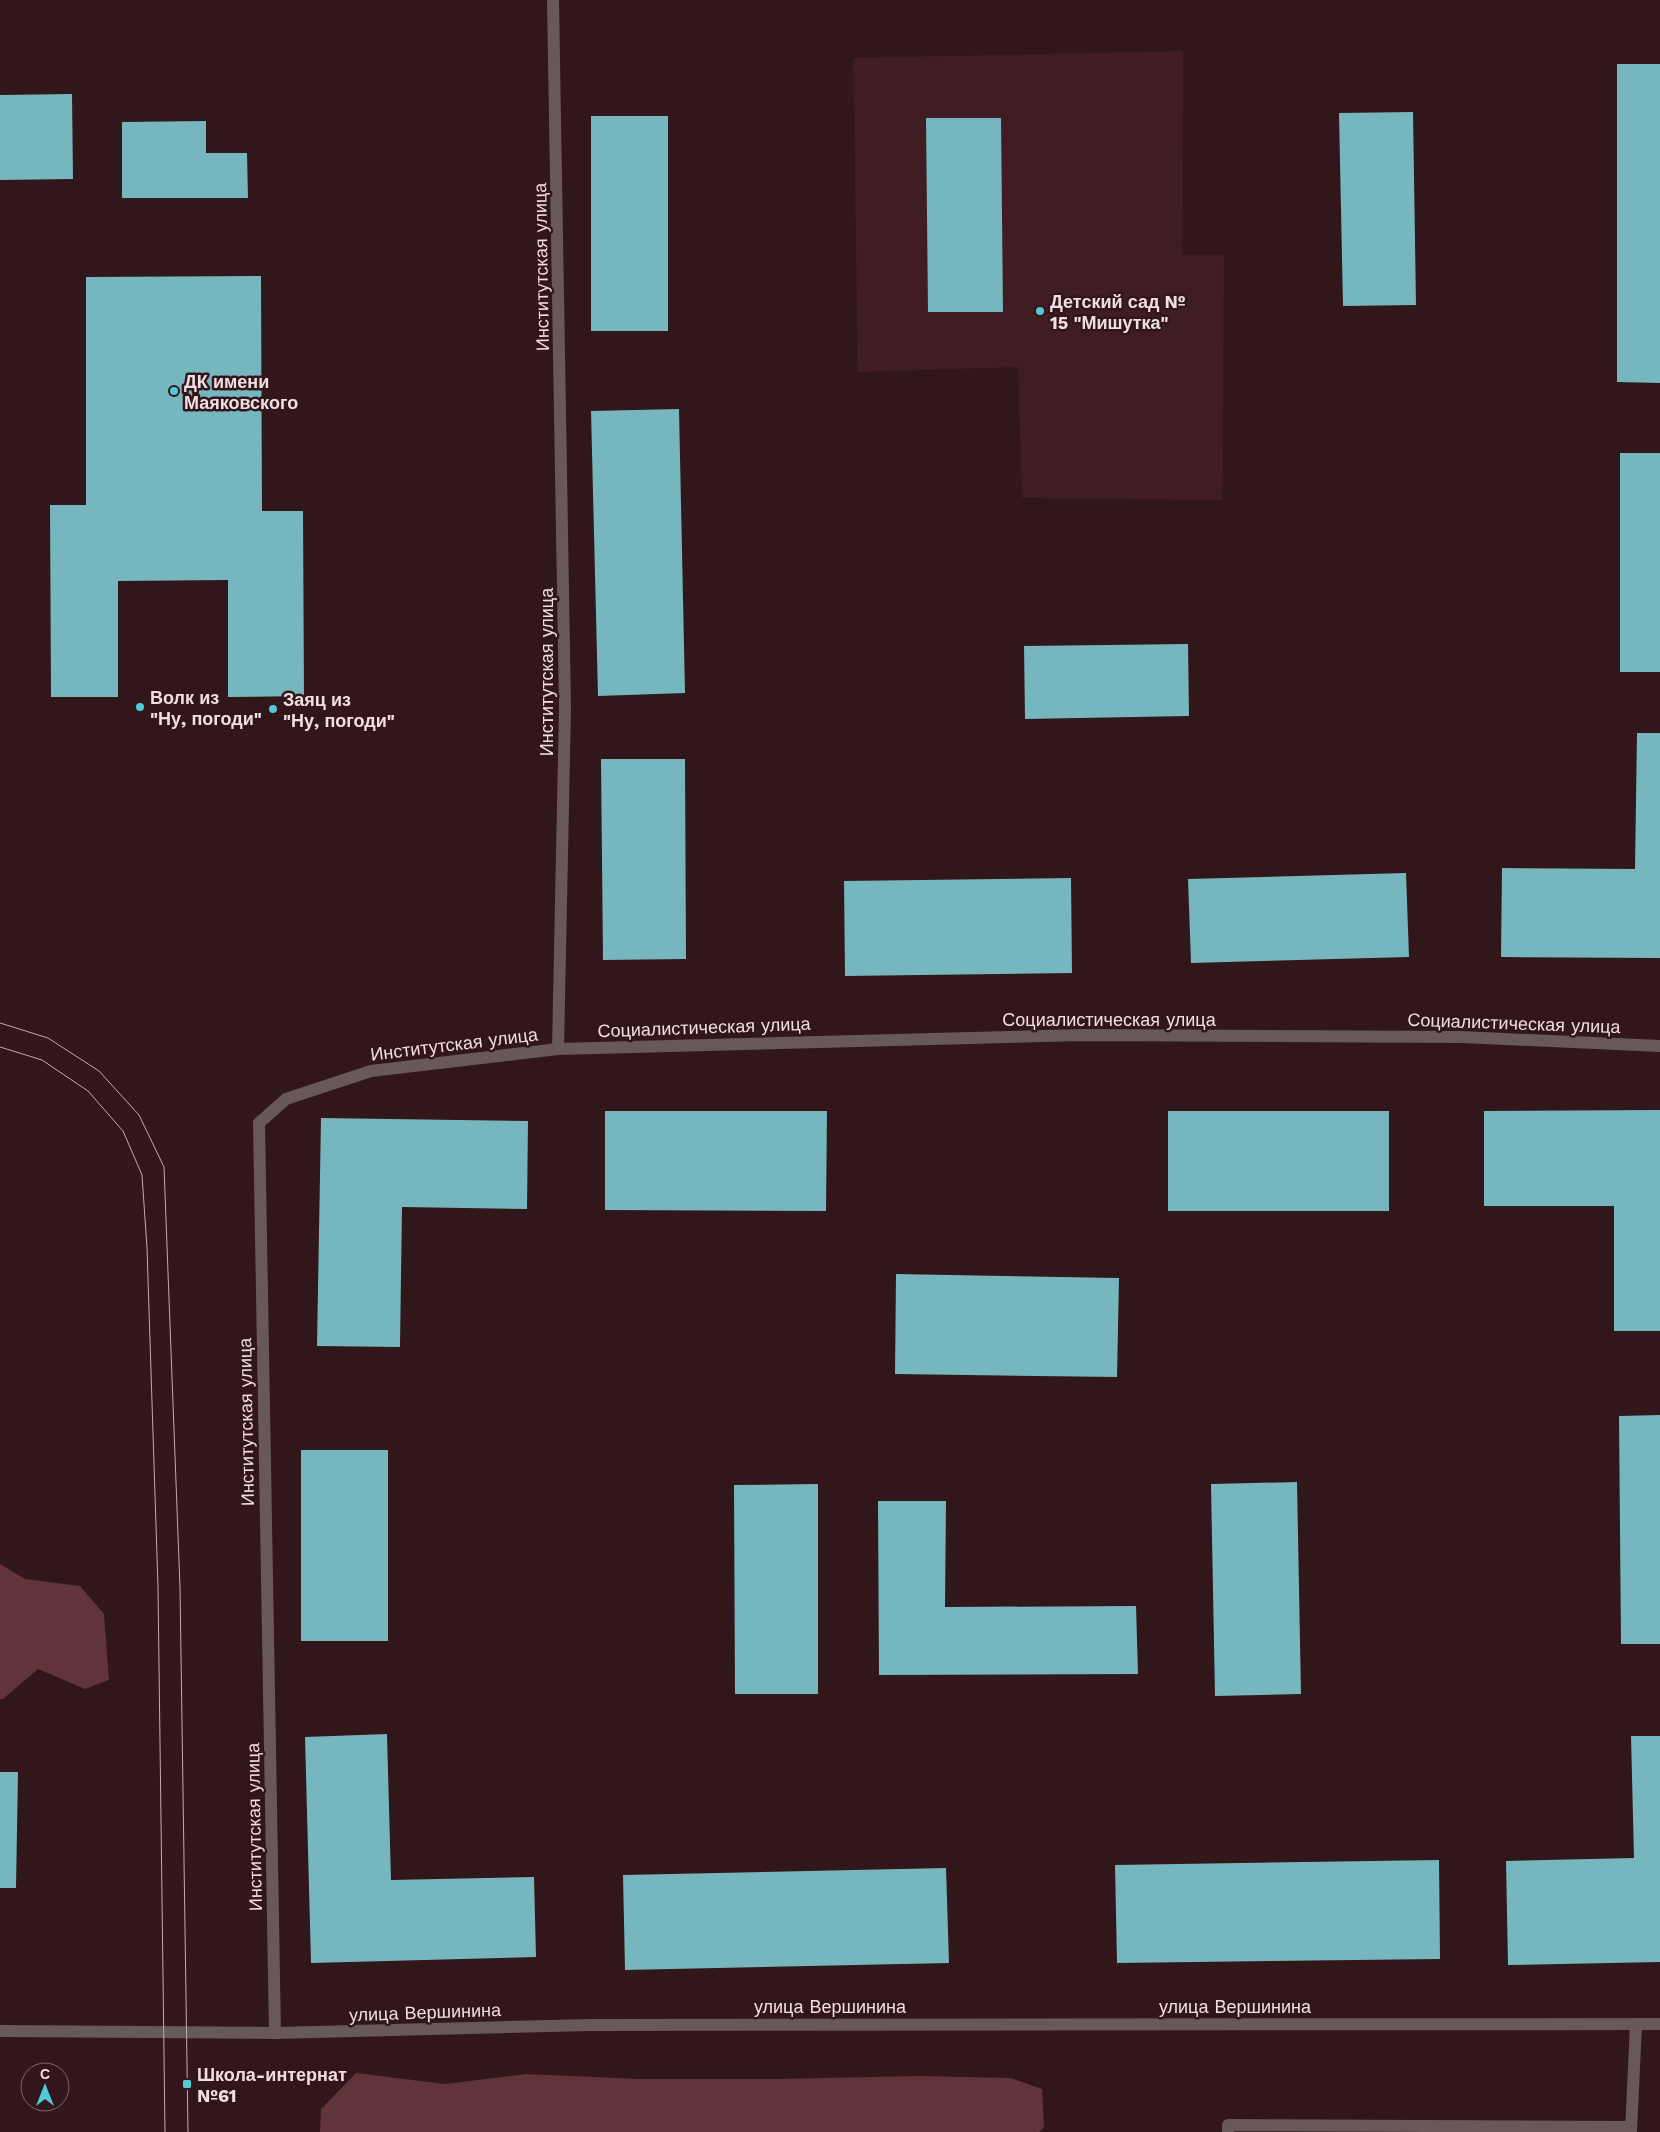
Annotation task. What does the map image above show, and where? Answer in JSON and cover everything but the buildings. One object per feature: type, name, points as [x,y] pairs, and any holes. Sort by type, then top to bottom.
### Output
[{"type":"street","name":"Институтская улица","points":[[275,2033],[259,1123],[286,1099],[371,1071],[558,1049],[565,708],[553,0]]},
{"type":"street","name":"Социалистическая улица","points":[[558,1049],[1082,1035],[1461,1037],[1660,1046]]},
{"type":"street","points":[[1228,2132],[1228,2125],[1632,2129],[1636,2024]]},
{"type":"street","name":"улица Вершинина","points":[[0,2031],[275,2033],[590,2025],[1660,2024]]},
{"type":"shaded area","name":"Детский сад № 15 \"Мишутка\"","points":[[1183,51],[1182,255],[1224,255],[1222,500],[1022,498],[1018,367],[858,372],[853,58]]},
{"type":"shaded area","points":[[0,1564],[25,1579],[80,1586],[104,1614],[109,1680],[85,1689],[38,1669],[3,1699],[0,1699]]},
{"type":"shaded area","points":[[356,2073],[445,2084],[526,2074],[639,2079],[920,2076],[1011,2078],[1042,2089],[1044,2127],[1039,2132],[320,2132],[321,2109]]},
{"type":"tram line","points":[[0,1023],[48,1038],[99,1071],[139,1115],[164,1167],[180,1587],[188,2132]]},
{"type":"tram line","points":[[0,1047],[42,1060],[88,1091],[123,1131],[142,1175],[147,1248],[158,1587],[165,2132]]},
{"type":"place","name":"Детский сад № 15 \"Мишутка\"","points":[[1040,311]]},
{"type":"place","name":"ДК имени Маяковского","points":[[174,391]]},
{"type":"place","name":"Волк из \"Ну, погоди\"","points":[[140,707]]},
{"type":"place","name":"Заяц из \"Ну, погоди\"","points":[[273,709]]},
{"type":"place","name":"Школа-интернат №61","points":[[187,2084]]}]
